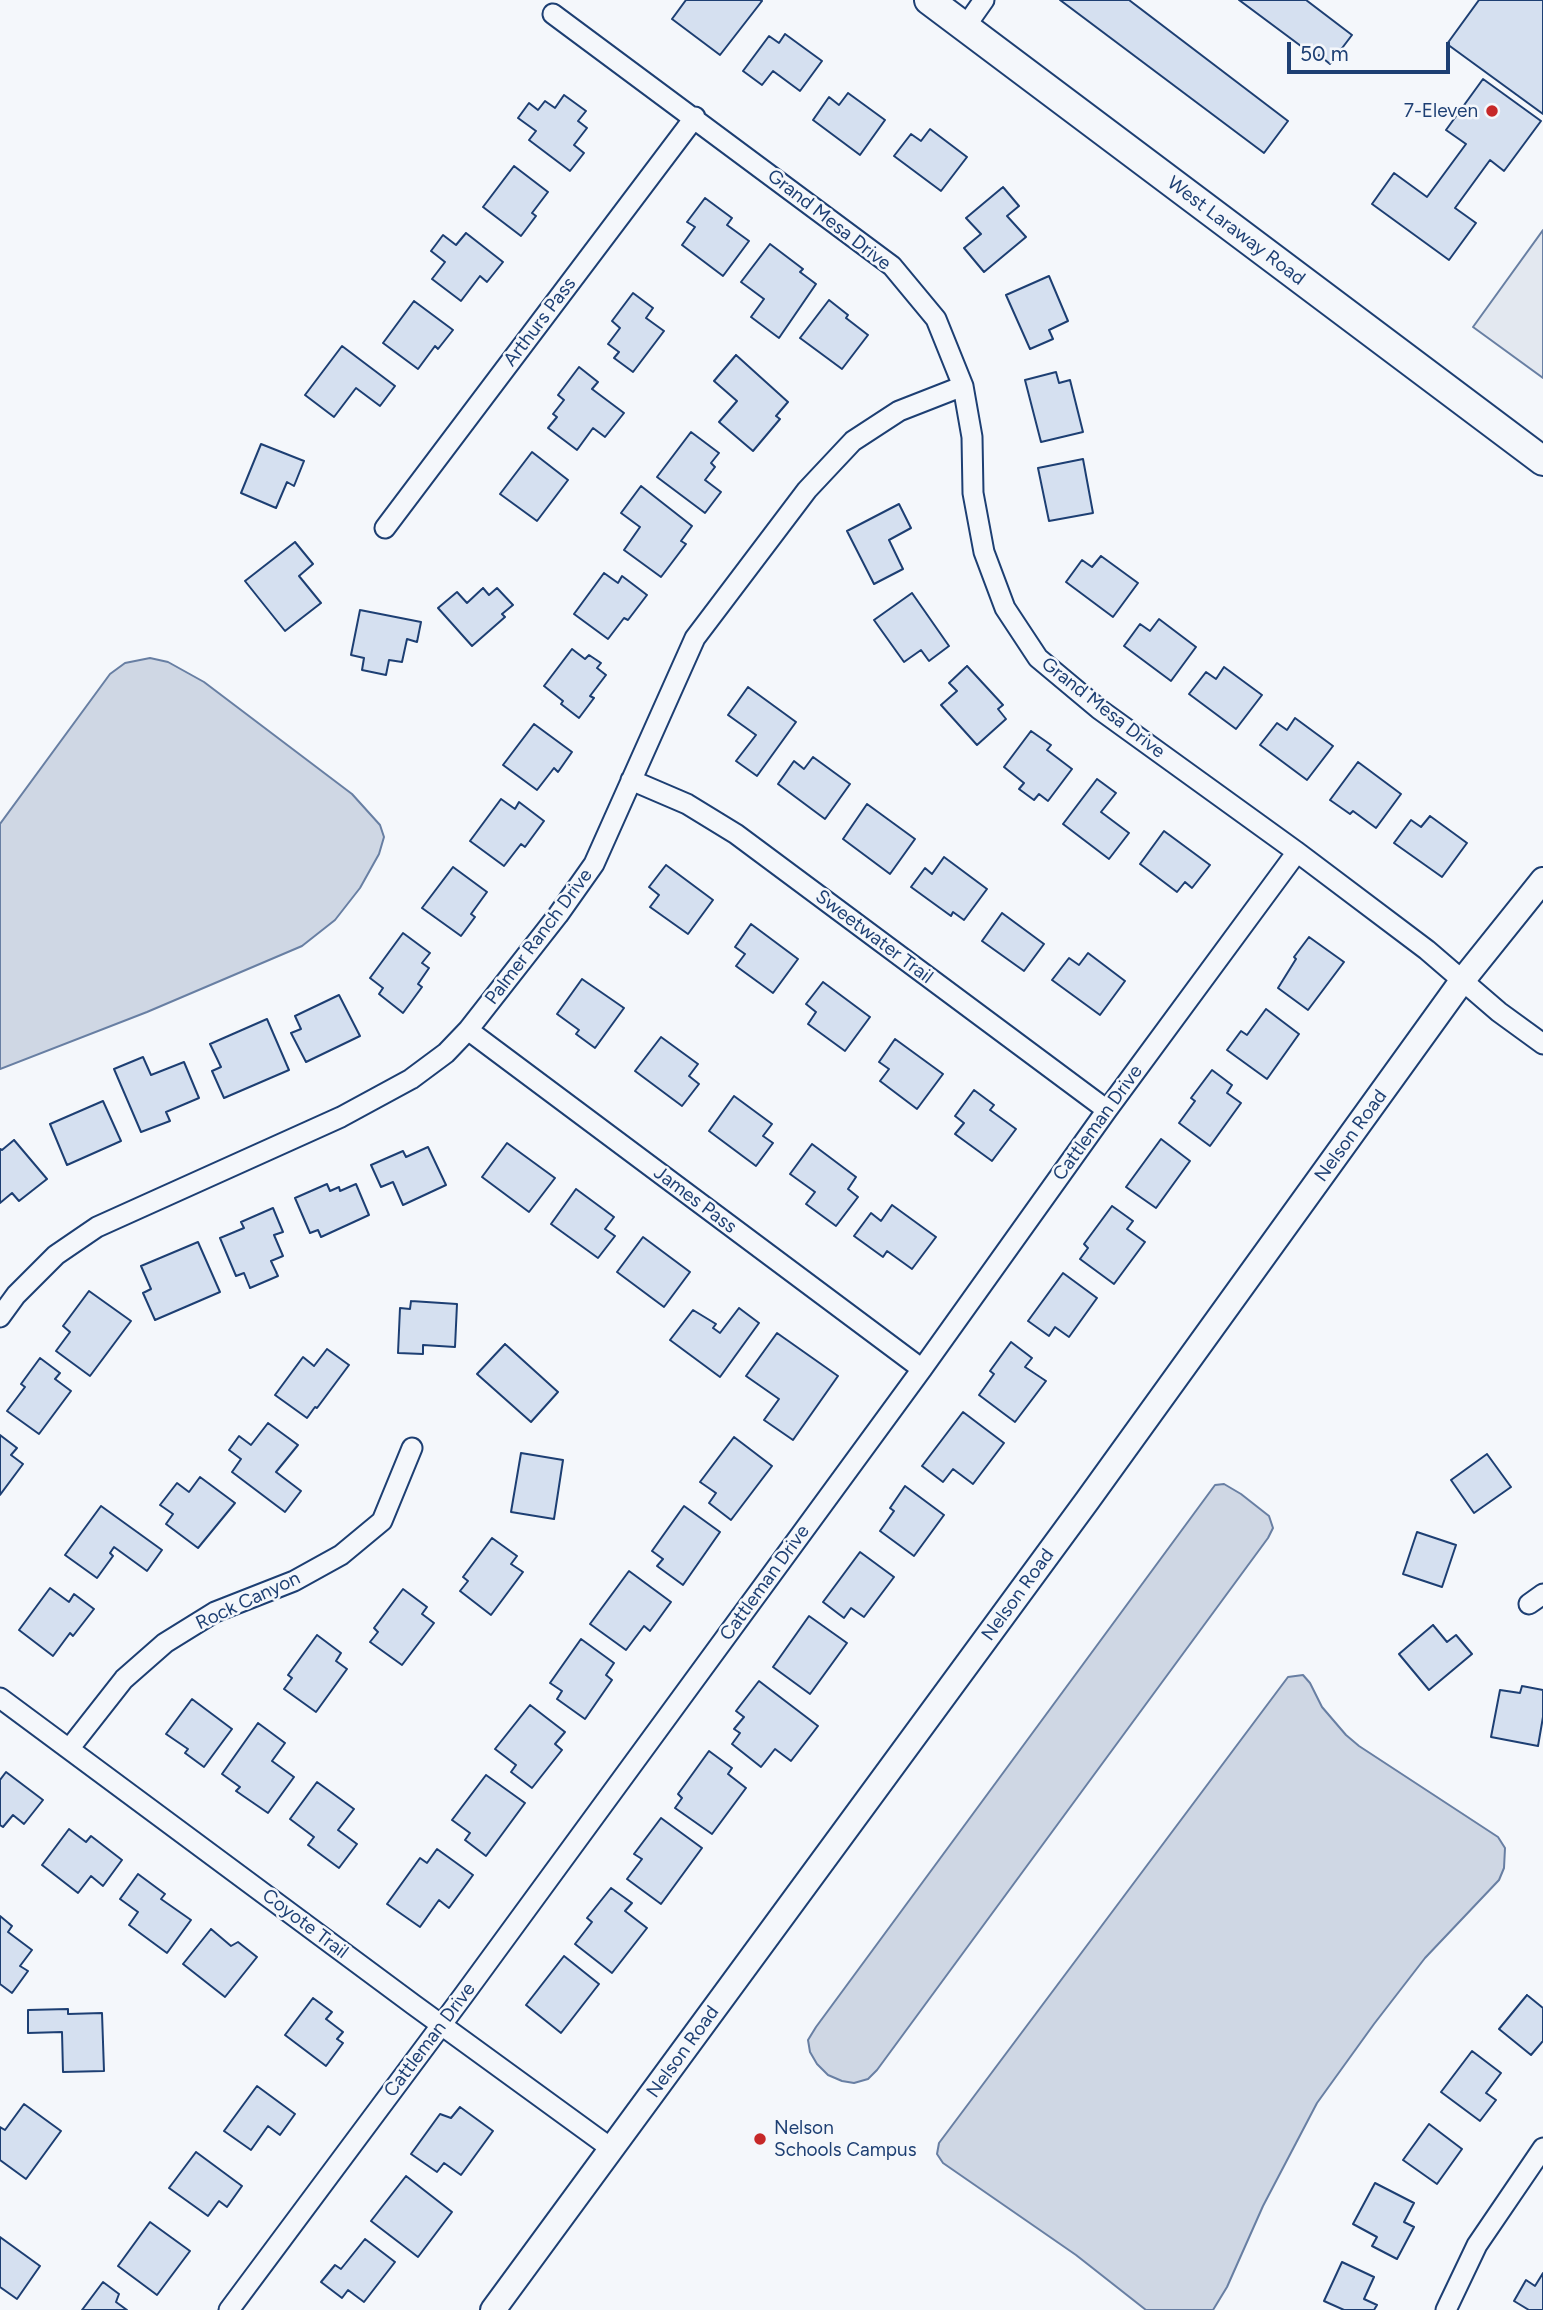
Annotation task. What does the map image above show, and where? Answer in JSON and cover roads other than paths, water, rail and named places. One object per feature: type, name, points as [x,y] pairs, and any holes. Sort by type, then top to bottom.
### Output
[{"type":"main road","name":"West Laraway Road","points":[[929,0],[1543,461]]},
{"type":"street","points":[[965,27],[984,0]]},
{"type":"street","name":"Grand Mesa Drive","points":[[554,14],[892,266],[936,319],[963,386],[972,437],[973,493],[984,552],[1005,608],[1038,658],[1099,709],[1427,950],[1499,1012],[1543,1044]]},
{"type":"street","name":"Arthurs Pass","points":[[385,527],[695,117]]},
{"type":"street","name":"Palmer Ranch Drive","points":[[0,1317],[16,1295],[57,1255],[97,1227],[341,1117],[411,1079],[446,1053],[468,1031],[594,864],[695,638],[807,490],[853,441],[898,411],[963,386]]},
{"type":"street","name":"Sweetwater Trail","points":[[631,780],[687,804],[736,834],[1107,1110]]},
{"type":"street","name":"Cattleman Drive","points":[[229,2310],[442,2025],[1297,852]]},
{"type":"street","name":"Nelson Road","points":[[494,2310],[1087,1501],[1462,981],[1543,880]]},
{"type":"street","name":"James Pass","points":[[468,1031],[922,1368]]},
{"type":"street","name":"Rock Canyon","points":[[69,1749],[124,1679],[165,1643],[215,1612],[295,1581],[341,1555],[382,1521],[412,1448]]},
{"type":"street","name":"Coyote Trail","points":[[0,1698],[612,2148]]},
{"type":"street","points":[[1447,2310],[1477,2245],[1543,2148]]},
{"type":"place","name":"7-Eleven","points":[[1492,111]]},
{"type":"place","name":"Nelson Schools Campus","points":[[760,2139]]}]
